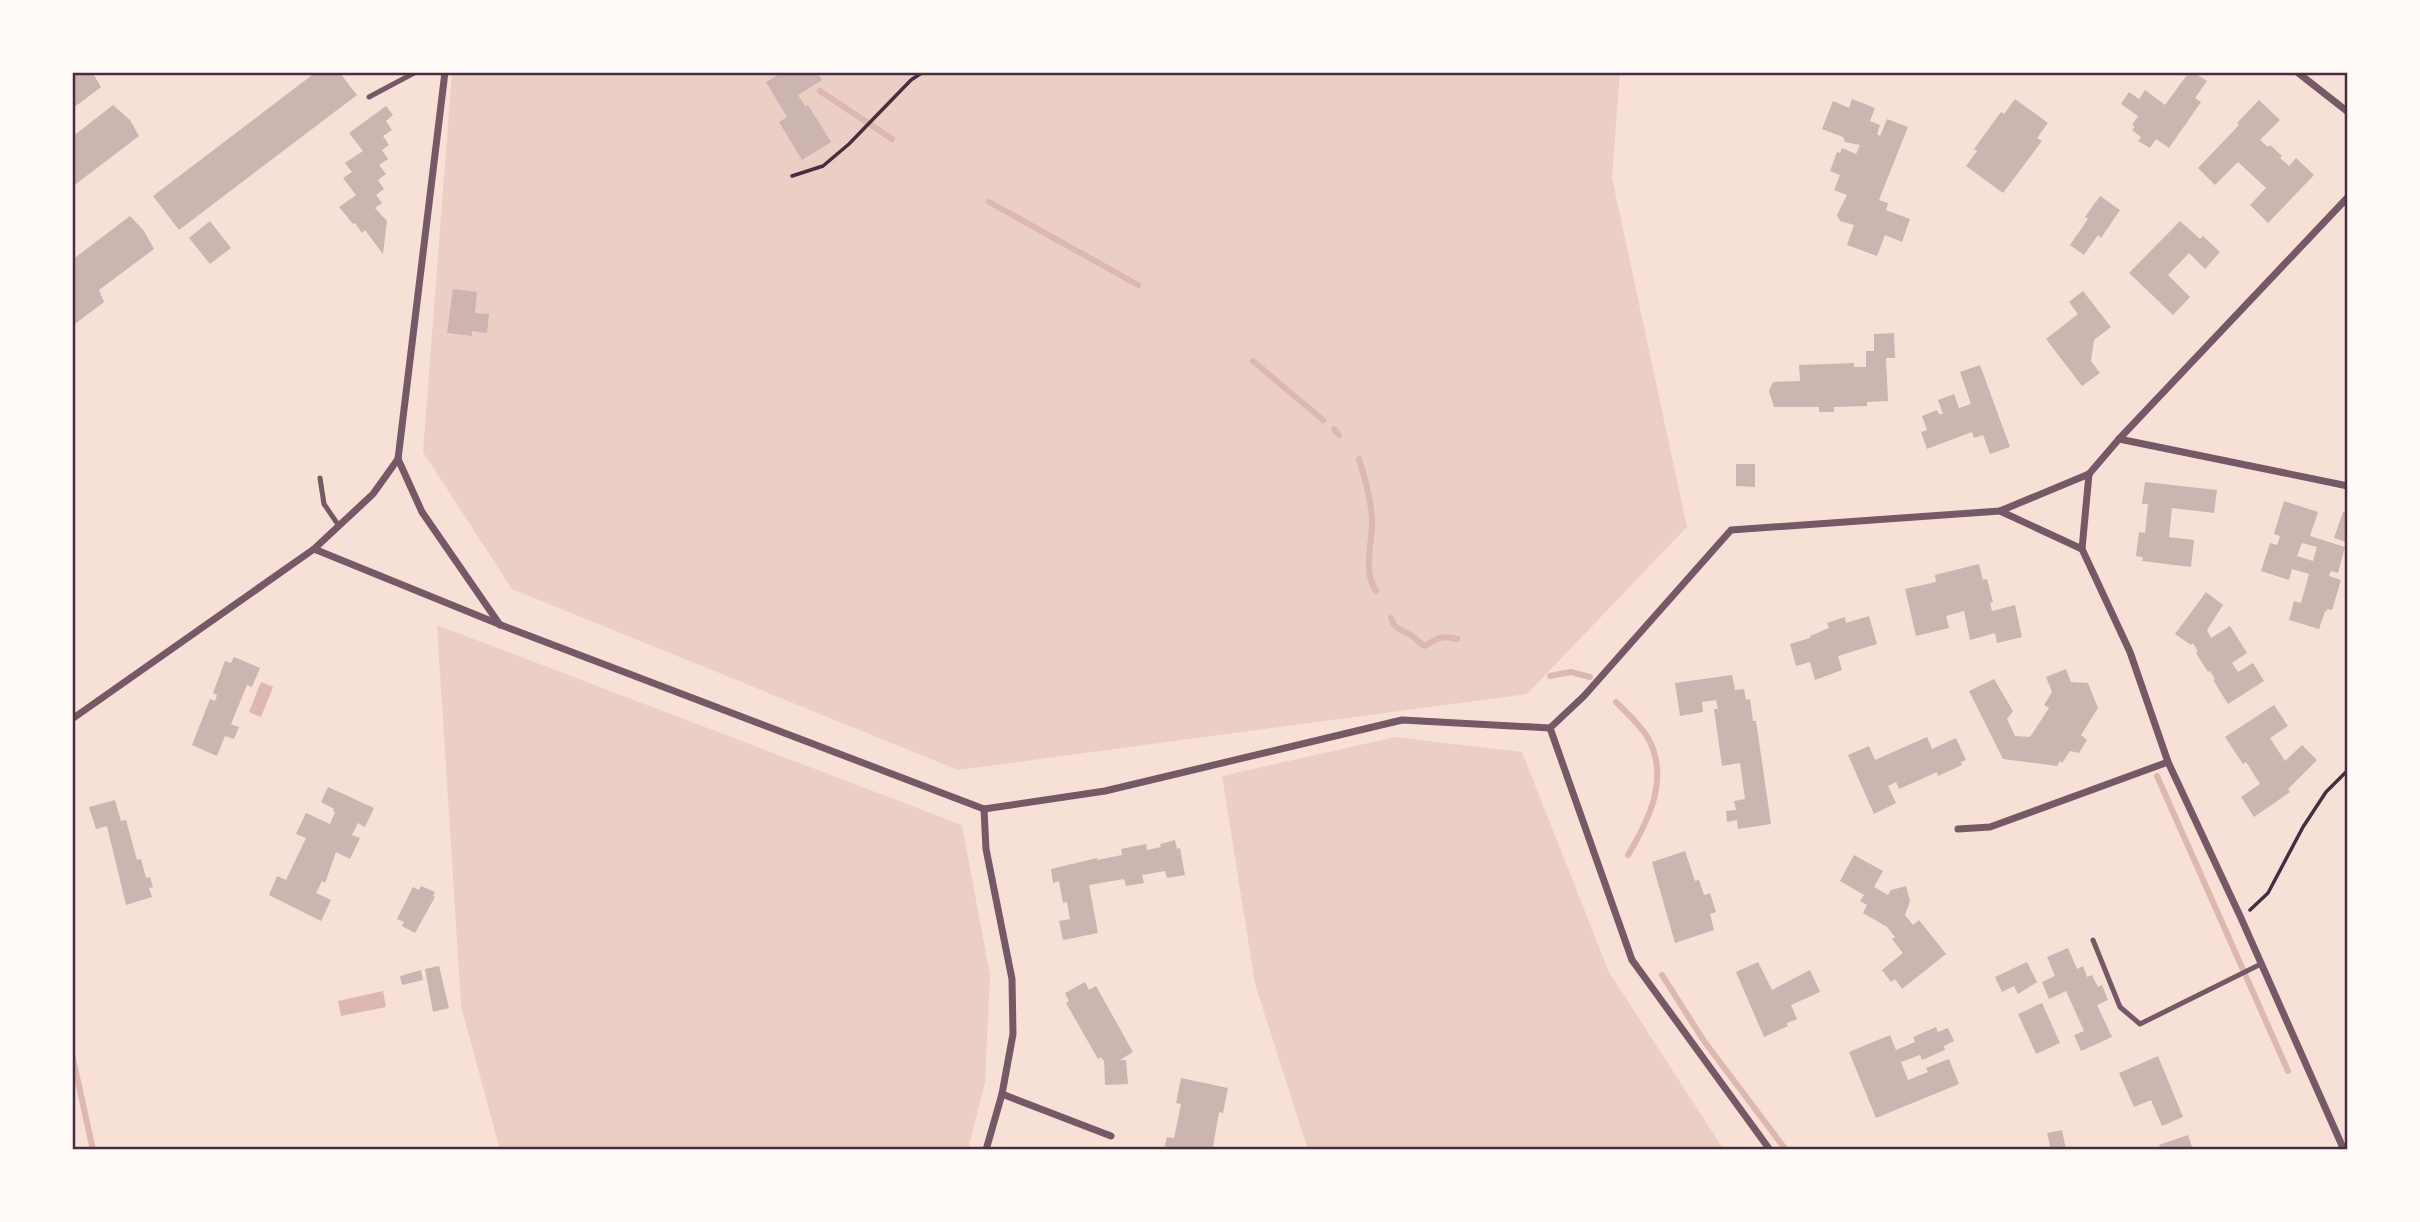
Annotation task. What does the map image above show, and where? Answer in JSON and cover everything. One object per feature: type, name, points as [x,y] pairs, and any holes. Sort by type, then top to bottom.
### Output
[{"type":"street","points":[[72,719],[314,549],[373,494],[398,459],[445,72]]},
{"type":"street","points":[[2297,72],[2348,112]]},
{"type":"street","points":[[314,549],[501,625],[984,809],[1105,791],[1402,720],[1550,728],[1584,696],[1731,530],[2000,511],[2089,474],[2348,197]]},
{"type":"street","points":[[2119,439],[2348,486]]},
{"type":"street","points":[[398,459],[422,512],[501,625]]},
{"type":"street","points":[[2089,474],[2082,549],[2130,652],[2168,762],[2344,1150]]},
{"type":"street","points":[[2000,511],[2082,549]]},
{"type":"street","points":[[1550,728],[1632,960],[1770,1150]]},
{"type":"street","points":[[1958,829],[1990,827],[2168,762]]},
{"type":"street","points":[[984,809],[986,849],[1012,979],[1013,1034],[1002,1094],[986,1150]]},
{"type":"street","points":[[1002,1094],[1111,1136]]},
{"type":"lane","points":[[369,97],[416,72]]},
{"type":"lane","points":[[320,478],[324,504],[339,526]]},
{"type":"lane","points":[[2093,940],[2120,1007],[2140,1024],[2258,965]]},
{"type":"path","points":[[792,176],[823,166],[911,80],[923,72]]},
{"type":"path","points":[[2241,918],[2268,893],[2311,815],[2326,792],[2348,770]]},
{"type":"shaded area","points":[[452,72],[1620,72],[1612,178],[1687,527],[1527,694],[958,770],[512,589],[423,452]]},
{"type":"shaded area","points":[[437,625],[962,825],[990,975],[985,1083],[968,1150],[500,1150],[461,1006]]},
{"type":"shaded area","points":[[261,682],[273,687],[261,717],[249,712]]},
{"type":"shaded area","points":[[1395,737],[1522,752],[1609,972],[1724,1150],[1308,1150],[1255,984],[1222,776]]},
{"type":"shaded area","points":[[383,991],[386,1007],[341,1016],[338,1001]]},
{"type":"building","points":[[72,72],[92,72],[101,87],[72,109]]},
{"type":"building","points":[[316,72],[339,72],[357,95],[179,230],[153,196]]},
{"type":"building","points":[[783,72],[787,75],[793,72],[817,72],[822,80],[798,95],[805,106],[808,105],[831,142],[802,160],[779,122],[787,117],[766,82]]},
{"type":"building","points":[[2189,72],[2207,81],[2195,98],[2201,102],[2169,148],[2156,139],[2150,148],[2138,141],[2141,137],[2132,130],[2135,127],[2132,125],[2138,116],[2121,104],[2129,92],[2139,99],[2145,90],[2165,105]]},
{"type":"building","points":[[1852,99],[1875,108],[1870,121],[1880,125],[1877,134],[1880,136],[1887,119],[1908,127],[1879,200],[1888,203],[1886,210],[1910,219],[1902,242],[1885,235],[1877,256],[1847,245],[1854,225],[1840,221],[1837,215],[1847,195],[1834,190],[1840,175],[1830,171],[1837,152],[1840,153],[1842,148],[1856,154],[1860,145],[1845,142],[1843,137],[1822,129],[1833,101],[1849,108]]},
{"type":"building","points":[[2015,99],[2048,123],[2037,138],[2042,141],[2003,193],[1966,166],[1977,151],[1974,149],[2001,112],[2004,114]]},
{"type":"building","points":[[2259,100],[2280,120],[2260,140],[2268,147],[2270,145],[2289,166],[2296,158],[2314,175],[2268,223],[2250,205],[2266,188],[2238,162],[2215,185],[2198,168]]},
{"type":"building","points":[[113,105],[130,120],[139,136],[72,187],[72,137]]},
{"type":"building","points":[[386,106],[393,115],[386,121],[392,130],[383,136],[389,145],[382,150],[388,159],[379,165],[386,174],[378,180],[384,189],[376,195],[382,203],[375,208],[387,221],[383,254],[365,230],[362,233],[339,207],[356,195],[343,178],[352,172],[345,163],[363,151],[349,133]]},
{"type":"building","points":[[2100,196],[2120,210],[2101,238],[2098,235],[2084,255],[2070,245]]},
{"type":"building","points":[[130,216],[144,231],[154,249],[99,290],[104,302],[72,326],[72,260]]},
{"type":"building","points":[[210,221],[231,248],[210,264],[189,238]]},
{"type":"building","points":[[2180,221],[2200,239],[2203,236],[2220,252],[2205,269],[2189,253],[2168,275],[2190,297],[2173,315],[2129,273]]},
{"type":"building","points":[[453,289],[477,292],[475,313],[489,314],[487,333],[472,331],[472,336],[447,333]]},
{"type":"building","points":[[2083,291],[2111,327],[2094,340],[2091,361],[2100,373],[2082,386],[2046,339],[2078,314],[2069,302]]},
{"type":"building","points":[[1894,333],[1895,358],[1886,358],[1888,401],[1867,402],[1867,406],[1834,407],[1834,412],[1819,412],[1819,407],[1774,407],[1769,391],[1773,382],[1800,381],[1799,365],[1854,363],[1854,367],[1866,367],[1866,351],[1874,351],[1874,334]]},
{"type":"building","points":[[1980,365],[2010,447],[1990,454],[1983,435],[1974,438],[1972,432],[1927,449],[1921,432],[1927,430],[1922,416],[1937,410],[1939,414],[1943,414],[1938,400],[1954,394],[1959,408],[1971,404],[1960,372]]},
{"type":"building","points":[[1736,464],[1755,464],[1755,487],[1736,486]]},
{"type":"building","points":[[2145,482],[2217,490],[2214,513],[2172,508],[2169,537],[2194,540],[2191,567],[2142,561],[2143,557],[2136,556],[2139,532],[2145,533],[2148,504],[2142,504]]},
{"type":"building","points":[[2284,501],[2318,512],[2310,536],[2345,547],[2338,573],[2331,571],[2329,576],[2341,580],[2332,610],[2325,611],[2319,629],[2289,620],[2294,601],[2301,603],[2309,574],[2292,569],[2289,580],[2261,571],[2270,543],[2277,545],[2280,536],[2274,534]],"holes":[[[2302,543],[2317,547],[2313,561],[2297,556]]]},
{"type":"building","points":[[2343,512],[2348,514],[2348,543],[2334,538]]},
{"type":"building","points":[[1979,564],[1983,580],[1987,579],[1993,602],[1990,603],[1992,611],[2015,605],[2022,637],[1997,643],[1995,633],[1970,640],[1964,611],[1946,616],[1949,628],[1916,636],[1905,589],[1936,582],[1935,575]]},
{"type":"building","points":[[2206,592],[2223,605],[2207,630],[2211,638],[2230,626],[2247,653],[2232,663],[2238,672],[2253,663],[2264,681],[2228,704],[2210,671],[2208,672],[2196,653],[2198,652],[2193,643],[2191,645],[2175,634]]},
{"type":"building","points":[[1869,616],[1877,644],[1838,656],[1842,670],[1815,680],[1810,662],[1796,666],[1790,644],[1829,628],[1827,623],[1845,617],[1846,623]]},
{"type":"building","points":[[234,657],[260,668],[252,687],[247,685],[231,724],[239,727],[234,739],[225,736],[217,756],[192,745],[210,699],[215,701],[217,695],[213,693],[225,661],[231,663]]},
{"type":"building","points":[[2066,669],[2071,682],[2088,683],[2098,708],[2081,735],[2087,740],[2079,753],[2070,751],[2057,766],[2003,759],[1969,691],[1994,679],[2013,711],[2007,719],[2015,736],[2030,737],[2049,708],[2044,705],[2052,692],[2046,677]]},
{"type":"building","points":[[1732,675],[1735,690],[1744,689],[1746,700],[1750,699],[1753,721],[1756,721],[1771,824],[1738,829],[1737,820],[1727,822],[1726,811],[1736,810],[1734,801],[1745,799],[1740,763],[1722,766],[1714,709],[1718,709],[1716,700],[1702,702],[1703,712],[1680,716],[1675,683]]},
{"type":"building","points":[[2274,705],[2288,726],[2270,738],[2285,761],[2302,745],[2317,760],[2288,789],[2290,792],[2254,817],[2241,797],[2260,784],[2225,737]]},
{"type":"building","points":[[1927,737],[1932,749],[1956,738],[1966,760],[1961,762],[1962,765],[1938,776],[1937,772],[1899,789],[1896,782],[1888,786],[1896,803],[1874,814],[1848,755],[1869,746],[1875,760]]},
{"type":"building","points":[[328,787],[374,808],[365,827],[358,823],[352,835],[360,838],[350,859],[336,852],[325,883],[322,881],[316,893],[331,900],[321,921],[269,895],[277,876],[286,880],[306,838],[296,834],[306,813],[330,824],[334,809],[321,802]]},
{"type":"building","points":[[115,800],[121,821],[126,820],[137,860],[141,859],[146,878],[150,877],[153,887],[149,888],[152,897],[126,905],[107,826],[96,829],[89,807]]},
{"type":"building","points":[[1175,840],[1177,849],[1180,848],[1185,875],[1167,878],[1165,871],[1142,875],[1144,883],[1126,886],[1124,879],[1089,885],[1098,933],[1063,940],[1059,921],[1070,919],[1067,902],[1063,903],[1059,881],[1053,883],[1051,869],[1122,855],[1121,849],[1146,844],[1147,850],[1161,847],[1160,844]]},
{"type":"building","points":[[1685,851],[1695,881],[1699,880],[1704,895],[1710,893],[1716,912],[1710,914],[1714,930],[1675,943],[1652,862]]},
{"type":"building","points":[[1854,855],[1883,871],[1874,887],[1888,895],[1891,890],[1906,886],[1910,901],[1905,915],[1913,925],[1919,920],[1946,954],[1902,989],[1895,979],[1891,982],[1882,970],[1903,953],[1892,939],[1895,937],[1887,927],[1863,913],[1867,905],[1860,901],[1864,895],[1840,881]]},
{"type":"building","points":[[421,886],[435,892],[435,897],[415,933],[402,926],[404,922],[397,919],[413,887],[419,890]]},
{"type":"building","points":[[2068,948],[2077,969],[2083,966],[2087,977],[2092,975],[2098,987],[2102,985],[2108,1000],[2097,1005],[2112,1037],[2081,1051],[2074,1035],[2084,1031],[2066,991],[2049,999],[2042,982],[2055,976],[2047,957]]},
{"type":"building","points":[[1758,962],[1772,990],[1810,970],[1820,992],[1791,1005],[1797,1019],[1764,1037],[1736,972]]},
{"type":"building","points":[[2027,962],[2037,982],[2018,994],[2014,986],[2002,992],[1995,977]]},
{"type":"building","points":[[439,966],[449,1008],[433,1012],[425,969]]},
{"type":"building","points":[[421,970],[423,980],[402,985],[400,976]]},
{"type":"building","points":[[1085,982],[1089,990],[1096,986],[1133,1052],[1120,1060],[1126,1060],[1128,1084],[1105,1085],[1104,1061],[1101,1057],[1098,1059],[1066,1003],[1069,1001],[1065,993]]},
{"type":"building","points":[[2042,1003],[2060,1043],[2036,1054],[2018,1014]]},
{"type":"building","points":[[1936,1027],[1938,1032],[1948,1028],[1954,1041],[1944,1046],[1945,1050],[1922,1060],[1920,1055],[1901,1062],[1908,1080],[1928,1072],[1926,1068],[1949,1059],[1959,1084],[1876,1118],[1849,1052],[1890,1035],[1896,1050],[1915,1042],[1913,1037]]},
{"type":"building","points":[[2158,1056],[2183,1117],[2162,1126],[2151,1100],[2134,1107],[2119,1073]]},
{"type":"building","points":[[1181,1078],[1228,1088],[1223,1113],[1219,1112],[1213,1147],[1224,1150],[1164,1150],[1167,1137],[1174,1138],[1181,1104],[1176,1103]]},
{"type":"building","points":[[2062,1130],[2066,1149],[2051,1150],[2047,1133]]},
{"type":"building","points":[[2188,1135],[2193,1150],[2161,1150],[2159,1145]]},
{"type":"waterway","points":[[820,91],[892,139]]},
{"type":"waterway","points":[[989,202],[1138,285]]},
{"type":"waterway","points":[[1253,361],[1323,420]]},
{"type":"waterway","points":[[1334,429],[1339,435]]},
{"type":"waterway","points":[[1359,459],[1371,511],[1369,565],[1376,591]]},
{"type":"waterway","points":[[1391,618],[1398,629],[1424,646],[1443,637],[1457,639]]},
{"type":"waterway","points":[[1550,676],[1571,672],[1590,677]]},
{"type":"waterway","points":[[1616,702],[1648,738],[1657,768],[1654,798],[1643,828],[1628,855]]},
{"type":"waterway","points":[[2157,776],[2288,1071]]},
{"type":"waterway","points":[[1662,975],[1704,1041],[1786,1150]]},
{"type":"waterway","points":[[72,1054],[93,1150]]}]
